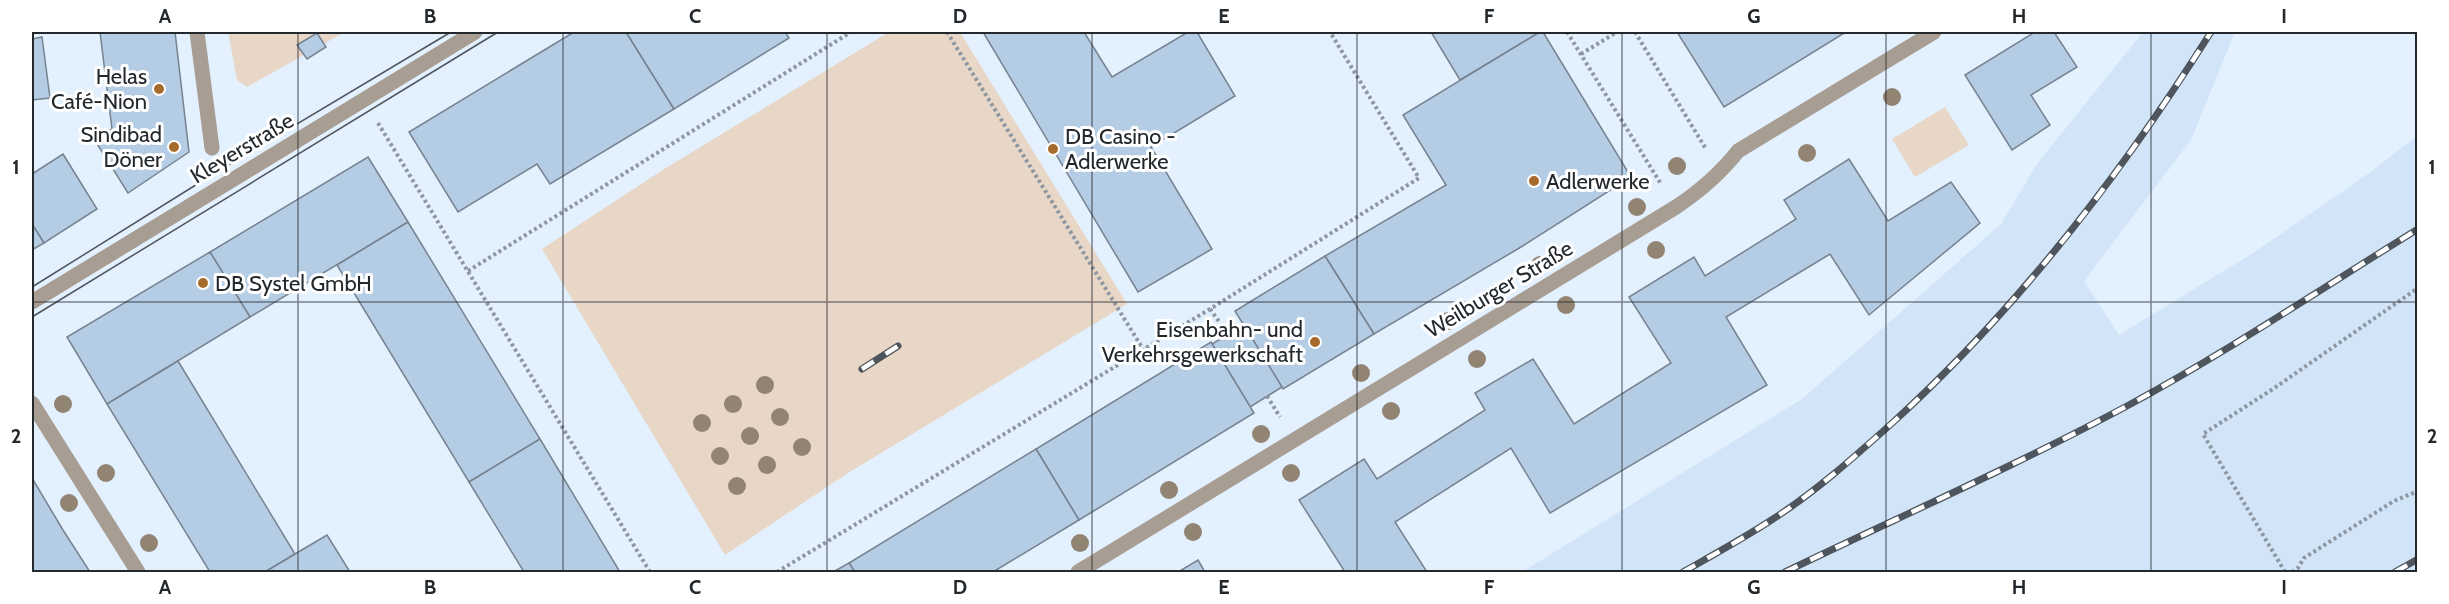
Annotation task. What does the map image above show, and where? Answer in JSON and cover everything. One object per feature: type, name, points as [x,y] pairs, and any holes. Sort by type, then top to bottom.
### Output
[{"type":"street","points":[[197,32],[212,148]]},
{"type":"street","name":"Kleyerstraße","points":[[32,302],[475,32]]},
{"type":"street","name":"Weilburger Straße","points":[[1078,573],[1700,192],[1738,151],[1934,32]]},
{"type":"street","points":[[32,403],[138,573]]},
{"type":"path","points":[[468,271],[851,32]]},
{"type":"path","points":[[947,32],[1143,349]]},
{"type":"path","points":[[777,573],[1210,309],[1419,178],[1330,32]]},
{"type":"path","points":[[1568,32],[1676,207]]},
{"type":"path","points":[[1581,54],[1617,32]]},
{"type":"path","points":[[1635,32],[1720,173]]},
{"type":"path","points":[[363,100],[650,573]]},
{"type":"path","points":[[2276,573],[2284,570],[2203,434],[2273,389],[2418,288]]},
{"type":"path","points":[[1210,309],[1228,334]]},
{"type":"path","points":[[2292,573],[2304,558],[2394,501],[2418,491]]},
{"type":"shaded area","points":[[228,32],[345,32],[247,87],[237,80]]},
{"type":"shaded area","points":[[889,32],[960,32],[1127,304],[848,473],[725,555],[542,249],[661,171]]},
{"type":"shaded area","points":[[2143,32],[2235,32],[2191,140],[2084,281],[2119,335],[2253,253],[2368,174],[2417,136],[2417,572],[1522,572],[1802,399],[2001,224],[2037,164]]},
{"type":"shaded area","points":[[1945,107],[1969,145],[1915,177],[1892,139]]},
{"type":"building","points":[[100,32],[175,32],[189,152],[128,193],[94,139],[112,129]]},
{"type":"building","points":[[574,32],[626,32],[674,109],[550,184],[537,164],[458,212],[409,132]]},
{"type":"building","points":[[626,32],[785,32],[789,38],[674,109]]},
{"type":"building","points":[[983,32],[1084,32],[1112,77],[1188,32],[1197,32],[1235,96],[1151,147],[1212,249],[1138,292]]},
{"type":"building","points":[[1431,32],[1540,32],[1460,80]]},
{"type":"building","name":"Adlerwerke","points":[[1543,32],[1631,177],[1521,247],[1374,334],[1325,256],[1446,185],[1403,115]]},
{"type":"building","points":[[1677,32],[1846,32],[1724,107]]},
{"type":"building","points":[[2035,32],[2054,32],[2077,67],[2031,95],[2050,125],[2012,150],[1965,75]]},
{"type":"building","points":[[317,33],[326,47],[307,59],[297,45]]},
{"type":"building","points":[[42,37],[50,98],[32,100],[32,39]]},
{"type":"building","points":[[63,154],[97,209],[44,243],[32,224],[32,174]]},
{"type":"building","points":[[368,157],[408,222],[250,317],[210,252]]},
{"type":"building","points":[[1849,159],[1888,221],[1951,182],[1980,223],[1869,315],[1830,254],[1726,317],[1767,385],[1550,513],[1511,448],[1395,522],[1427,572],[1345,572],[1299,500],[1364,459],[1377,479],[1485,410],[1475,393],[1533,359],[1574,424],[1671,363],[1629,297],[1694,257],[1705,276],[1796,219],[1784,200]]},
{"type":"building","points":[[408,222],[540,439],[469,482],[337,265]]},
{"type":"building","points":[[32,224],[44,243],[32,250]]},
{"type":"building","points":[[210,252],[250,317],[107,404],[67,337]]},
{"type":"building","points":[[1325,256],[1374,334],[1283,389],[1235,311]]},
{"type":"building","points":[[1244,325],[1282,387],[1250,407],[1212,344]]},
{"type":"building","points":[[1211,342],[1254,413],[1079,520],[1036,449]]},
{"type":"building","points":[[178,361],[295,554],[265,572],[210,572],[107,404]]},
{"type":"building","points":[[540,439],[620,572],[524,572],[469,482]]},
{"type":"building","points":[[1036,449],[1079,520],[993,572],[855,572],[849,563]]},
{"type":"building","points":[[32,478],[63,530],[90,572],[32,572]]},
{"type":"building","points":[[327,535],[350,572],[265,572],[295,554]]},
{"type":"building","points":[[1198,560],[1205,572],[1178,572]]},
{"type":"building","points":[[849,563],[855,572],[833,572]]},
{"type":"tram line","points":[[32,287],[215,173],[451,32]]},
{"type":"tram line","points":[[32,317],[498,32]]},
{"type":"railway","points":[[1683,572],[1751,533],[1804,498],[1890,425],[1981,336],[2064,239],[2103,189],[2141,138],[2211,32]]},
{"type":"railway","points":[[1785,572],[2000,470],[2127,406],[2237,342],[2418,229]]},
{"type":"railway","points":[[862,369],[898,346]]},
{"type":"railway","points":[[2395,572],[2418,559]]},
{"type":"place","name":"Helas Café-Nion","points":[[159,89]]},
{"type":"place","name":"Sindibad Döner","points":[[174,147]]},
{"type":"place","name":"DB Casino - Adlerwerke","points":[[1053,149]]},
{"type":"place","name":"Adlerwerke","points":[[1534,181]]},
{"type":"place","name":"DB Systel GmbH","points":[[203,283]]},
{"type":"place","name":"Eisenbahn- und Verkehrsgewerkschaft","points":[[1315,342]]}]
